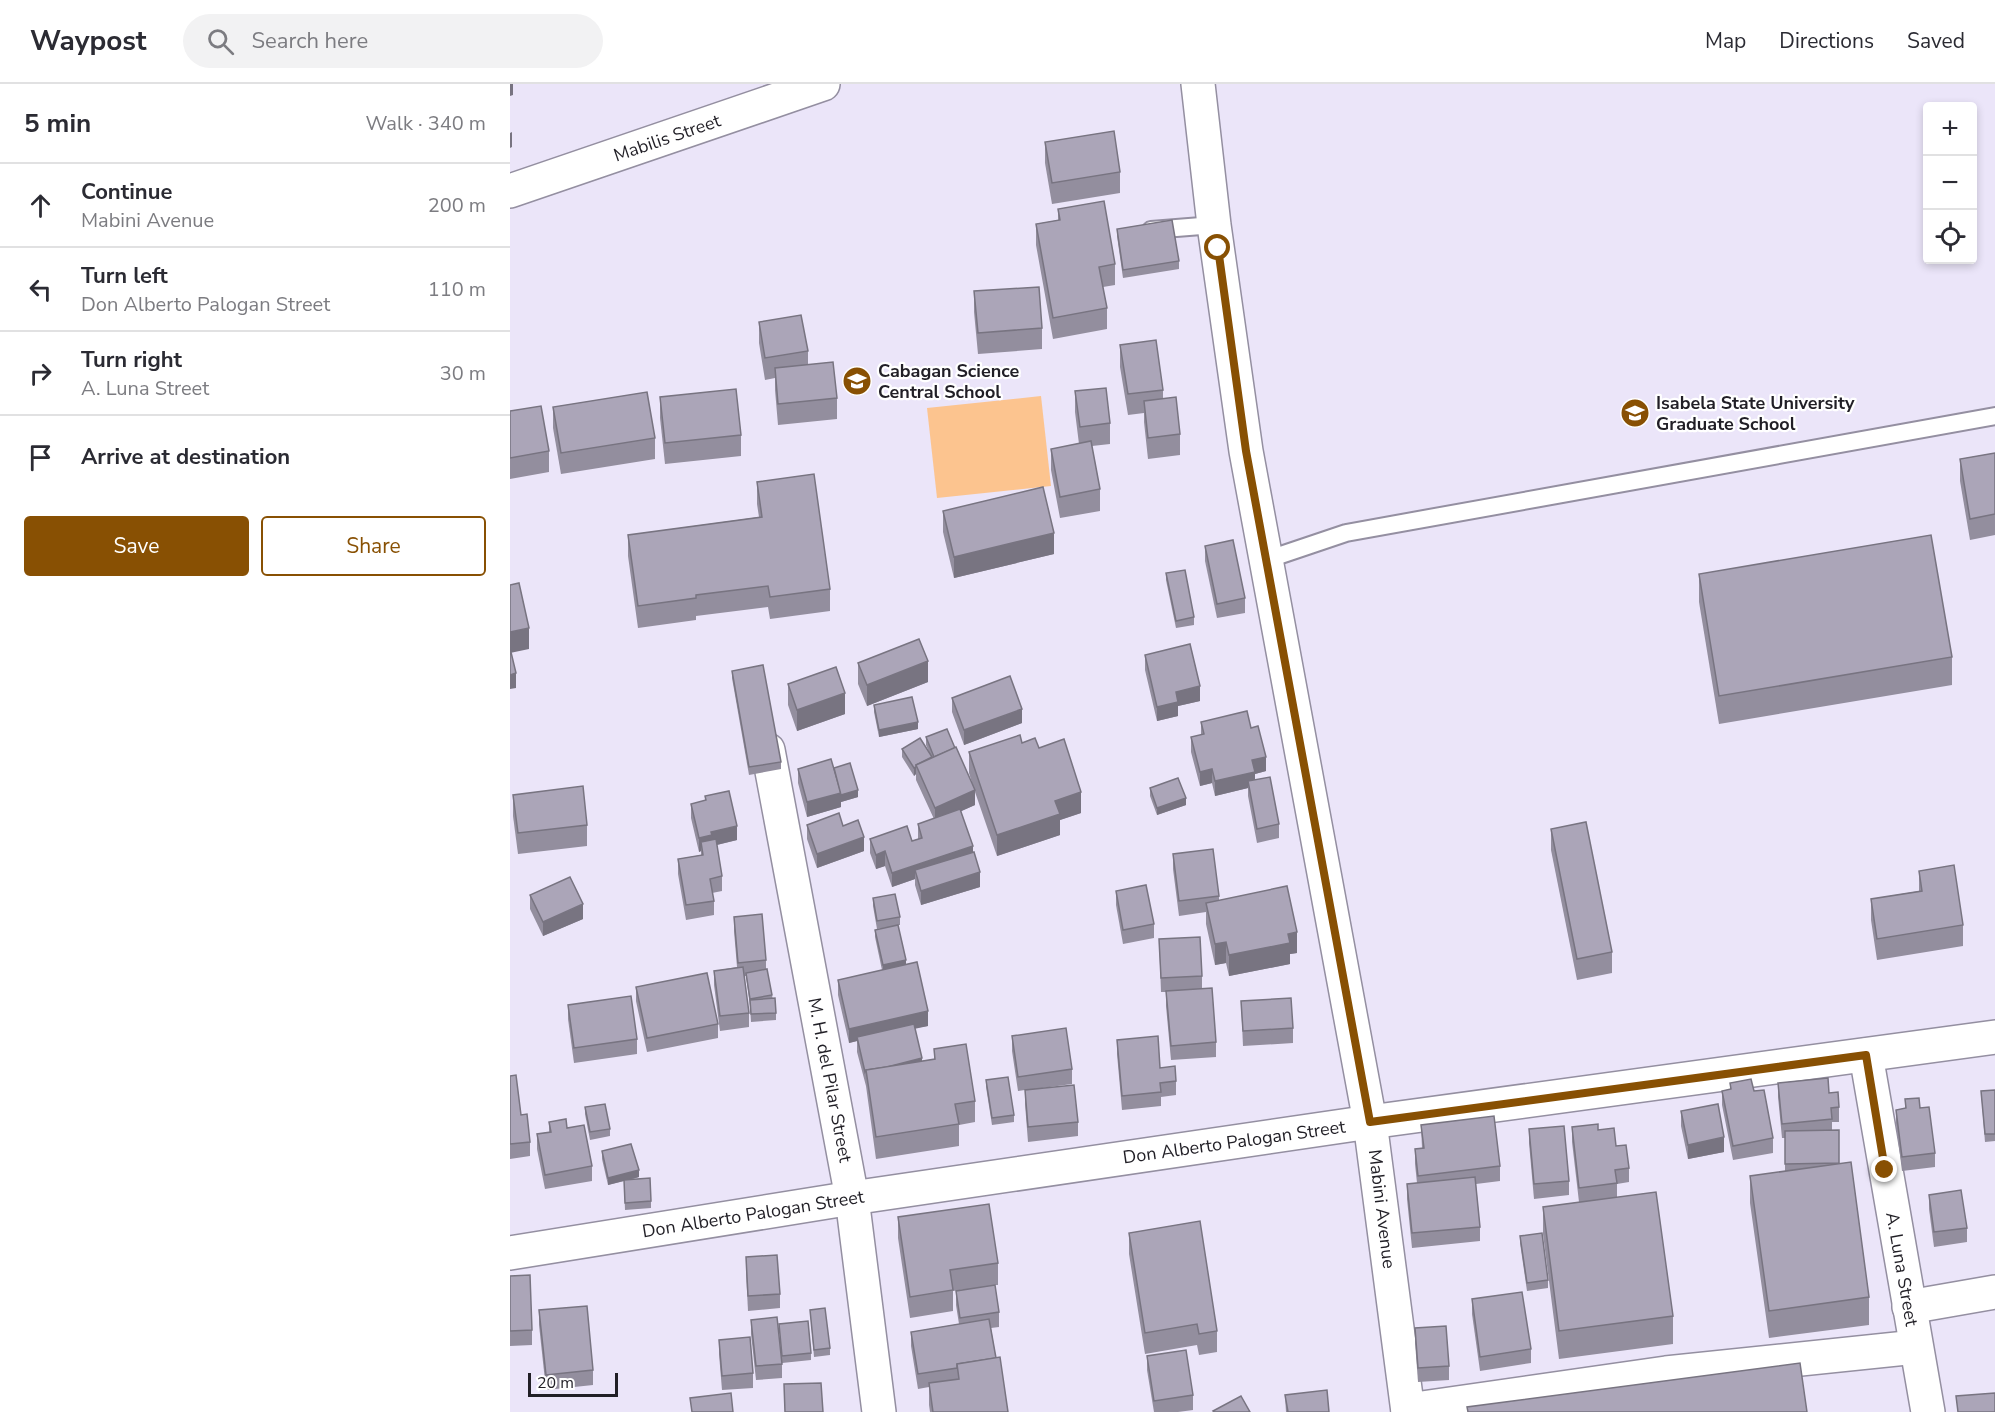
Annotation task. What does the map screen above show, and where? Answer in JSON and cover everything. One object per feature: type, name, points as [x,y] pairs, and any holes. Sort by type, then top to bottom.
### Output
[{"type":"street","name":"Mabilis Street","points":[[510,191],[823,84]]},
{"type":"street","name":"Mabini Avenue","points":[[1198,84],[1214,225],[1246,451],[1370,1122],[1408,1411]]},
{"type":"street","name":"M. H. del Pilar Street","points":[[768,744],[852,1198],[879,1412]]},
{"type":"street","name":"Don Alberto Palogan Street","points":[[510,1253],[852,1198],[1370,1122],[1995,1037]]},
{"type":"street","name":"A. Luna Street","points":[[1866,1055],[1928,1412]]},
{"type":"street","points":[[1909,1307],[1995,1292]]},
{"type":"street","points":[[1408,1411],[1666,1373],[1916,1347]]},
{"type":"lane","points":[[1138,231],[1214,225]]},
{"type":"lane","points":[[1266,560],[1346,533],[1995,416]]},
{"type":"shaded area","points":[[1041,396],[1051,486],[937,498],[927,408]]},
{"type":"building","points":[[1114,131],[1120,172],[1052,183],[1045,142]]},
{"type":"building","points":[[1104,201],[1115,264],[1099,267],[1107,308],[1053,318],[1036,224],[1060,220],[1058,209]]},
{"type":"building","points":[[1172,220],[1179,261],[1123,270],[1117,229]]},
{"type":"building","points":[[1039,287],[1042,328],[978,333],[974,291]]},
{"type":"building","points":[[801,315],[808,351],[765,358],[759,322]]},
{"type":"building","points":[[1156,340],[1163,390],[1128,394],[1120,345]]},
{"type":"building","points":[[833,362],[837,398],[778,404],[775,368]]},
{"type":"building","points":[[1106,388],[1110,423],[1080,427],[1075,391]]},
{"type":"building","points":[[736,389],[741,435],[665,443],[660,397]]},
{"type":"building","points":[[647,392],[655,438],[561,453],[553,407]]},
{"type":"building","points":[[1176,397],[1180,434],[1148,438],[1144,401]]},
{"type":"building","points":[[541,406],[549,451],[510,458],[510,411]]},
{"type":"building","points":[[1091,441],[1100,489],[1060,497],[1051,449]]},
{"type":"building","points":[[1995,453],[1995,514],[1970,519],[1960,459]]},
{"type":"building","points":[[814,474],[830,589],[770,597],[768,586],[696,595],[696,598],[638,606],[628,535],[762,517],[757,482]]},
{"type":"building","points":[[1043,487],[1054,533],[954,557],[943,511]]},
{"type":"building","points":[[1931,535],[1952,657],[1719,696],[1699,574]]},
{"type":"building","points":[[1233,540],[1245,598],[1217,604],[1205,546]]},
{"type":"building","points":[[1185,570],[1194,617],[1176,621],[1166,573]]},
{"type":"building","points":[[519,583],[529,628],[510,632],[510,585]]},
{"type":"building","points":[[919,639],[928,661],[867,685],[858,663]]},
{"type":"building","points":[[1190,644],[1200,686],[1176,692],[1178,702],[1157,707],[1145,655]]},
{"type":"building","points":[[510,648],[516,673],[510,675]]},
{"type":"building","points":[[763,665],[781,762],[749,767],[732,671]]},
{"type":"building","points":[[836,667],[845,693],[797,710],[788,684]]},
{"type":"building","points":[[1010,676],[1022,709],[964,730],[952,698]]},
{"type":"building","points":[[912,697],[918,722],[879,730],[874,705]]},
{"type":"building","points":[[1247,711],[1251,728],[1258,726],[1266,757],[1252,760],[1255,772],[1215,781],[1212,769],[1200,772],[1191,737],[1204,734],[1201,722]]},
{"type":"building","points":[[947,729],[955,748],[934,757],[926,737]]},
{"type":"building","points":[[1020,735],[1022,743],[1035,738],[1039,748],[1064,739],[1081,792],[1055,801],[1060,814],[997,835],[969,752]]},
{"type":"building","points":[[920,738],[932,757],[914,768],[902,749]]},
{"type":"building","points":[[956,747],[975,790],[935,808],[916,765]]},
{"type":"building","points":[[831,759],[841,793],[807,802],[798,769]]},
{"type":"building","points":[[850,763],[858,790],[841,795],[834,768]]},
{"type":"building","points":[[1270,777],[1279,824],[1257,829],[1248,781]]},
{"type":"building","points":[[1178,778],[1186,798],[1157,808],[1150,788]]},
{"type":"building","points":[[583,786],[587,825],[518,833],[513,795]]},
{"type":"building","points":[[729,791],[737,826],[711,832],[712,835],[699,838],[691,804],[706,800],[705,796]]},
{"type":"building","points":[[960,809],[973,846],[892,873],[885,851],[876,855],[870,839],[907,826],[912,841],[922,838],[918,824]]},
{"type":"building","points":[[839,813],[843,826],[858,820],[864,837],[817,854],[807,825]]},
{"type":"building","points":[[1586,822],[1612,952],[1577,959],[1551,829]]},
{"type":"building","points":[[716,839],[722,876],[710,879],[714,901],[686,905],[678,859],[703,855],[701,842]]},
{"type":"building","points":[[1213,849],[1219,896],[1179,901],[1173,854]]},
{"type":"building","points":[[974,852],[980,872],[921,891],[915,870]]},
{"type":"building","points":[[1954,865],[1963,925],[1877,939],[1871,899],[1922,891],[1919,871]]},
{"type":"building","points":[[570,877],[583,904],[543,922],[530,895]]},
{"type":"building","points":[[1146,885],[1154,924],[1123,930],[1116,891]]},
{"type":"building","points":[[1287,886],[1297,932],[1288,934],[1290,943],[1229,955],[1226,942],[1215,944],[1206,903]]},
{"type":"building","points":[[895,894],[900,917],[877,921],[873,898]]},
{"type":"building","points":[[762,914],[766,960],[738,963],[734,917]]},
{"type":"building","points":[[898,925],[906,960],[883,965],[875,930]]},
{"type":"building","points":[[1200,937],[1202,976],[1161,978],[1159,939]]},
{"type":"building","points":[[917,962],[928,1011],[849,1029],[838,980]]},
{"type":"building","points":[[743,967],[749,1013],[720,1016],[714,971]]},
{"type":"building","points":[[767,969],[772,995],[750,999],[746,973]]},
{"type":"building","points":[[707,973],[718,1024],[647,1038],[636,987]]},
{"type":"building","points":[[1212,988],[1216,1042],[1171,1046],[1166,991]]},
{"type":"building","points":[[631,996],[637,1039],[574,1048],[568,1005]]},
{"type":"building","points":[[775,998],[776,1013],[751,1014],[750,1000]]},
{"type":"building","points":[[1291,998],[1293,1028],[1243,1031],[1241,1001]]},
{"type":"building","points":[[914,1024],[922,1058],[865,1072],[857,1037]]},
{"type":"building","points":[[1066,1028],[1072,1069],[1018,1077],[1012,1036]]},
{"type":"building","points":[[1158,1036],[1160,1068],[1175,1066],[1176,1081],[1160,1083],[1161,1092],[1122,1096],[1117,1040]]},
{"type":"building","points":[[966,1044],[975,1101],[955,1104],[959,1124],[876,1137],[866,1070],[935,1059],[934,1049]]},
{"type":"building","points":[[516,1075],[521,1115],[527,1114],[530,1142],[510,1144],[510,1076]]},
{"type":"building","points":[[1008,1077],[1014,1115],[992,1118],[986,1080]]},
{"type":"building","points":[[1828,1078],[1829,1093],[1838,1092],[1839,1107],[1831,1108],[1832,1119],[1782,1124],[1778,1083]]},
{"type":"building","points":[[1751,1079],[1754,1091],[1764,1090],[1773,1138],[1733,1146],[1722,1091],[1731,1089],[1730,1083]]},
{"type":"building","points":[[1074,1085],[1078,1122],[1028,1127],[1025,1090]]},
{"type":"building","points":[[1995,1090],[1995,1134],[1985,1134],[1981,1091]]},
{"type":"building","points":[[1919,1098],[1920,1108],[1929,1107],[1935,1153],[1902,1157],[1896,1110],[1906,1108],[1905,1099]]},
{"type":"building","points":[[605,1104],[610,1129],[590,1132],[585,1107]]},
{"type":"building","points":[[1718,1104],[1724,1137],[1688,1145],[1681,1111]]},
{"type":"building","points":[[1494,1116],[1500,1166],[1418,1176],[1415,1149],[1424,1148],[1421,1125]]},
{"type":"building","points":[[566,1119],[567,1128],[584,1125],[592,1166],[545,1175],[537,1134],[551,1132],[549,1122]]},
{"type":"building","points":[[1598,1124],[1598,1130],[1614,1128],[1616,1146],[1626,1145],[1629,1168],[1615,1170],[1617,1183],[1579,1188],[1572,1127]]},
{"type":"building","points":[[1564,1126],[1569,1181],[1534,1184],[1529,1129]]},
{"type":"building","points":[[1839,1130],[1839,1163],[1785,1164],[1785,1131]]},
{"type":"building","points":[[631,1144],[639,1170],[608,1178],[602,1151]]},
{"type":"building","points":[[1851,1162],[1869,1297],[1769,1311],[1750,1176]]},
{"type":"building","points":[[1475,1177],[1480,1227],[1412,1233],[1407,1184]]},
{"type":"building","points":[[650,1178],[651,1201],[625,1203],[624,1180]]},
{"type":"building","points":[[1961,1190],[1967,1228],[1934,1232],[1929,1195]]},
{"type":"building","points":[[1656,1192],[1673,1316],[1559,1331],[1543,1207]]},
{"type":"building","points":[[989,1204],[998,1263],[950,1270],[953,1290],[910,1297],[898,1217]]},
{"type":"building","points":[[1200,1221],[1217,1331],[1199,1334],[1197,1324],[1145,1333],[1129,1233]]},
{"type":"building","points":[[1542,1233],[1548,1280],[1527,1283],[1520,1236]]},
{"type":"building","points":[[777,1255],[780,1294],[748,1296],[746,1257]]},
{"type":"building","points":[[530,1275],[532,1330],[510,1331],[510,1276]]},
{"type":"building","points":[[995,1285],[999,1312],[960,1318],[956,1291]]},
{"type":"building","points":[[1522,1292],[1531,1349],[1480,1357],[1472,1299]]},
{"type":"building","points":[[587,1306],[593,1370],[546,1375],[539,1310]]},
{"type":"building","points":[[825,1308],[830,1348],[814,1350],[810,1310]]},
{"type":"building","points":[[777,1317],[782,1364],[756,1366],[751,1320]]},
{"type":"building","points":[[989,1319],[996,1358],[957,1364],[957,1368],[918,1374],[911,1332]]},
{"type":"building","points":[[808,1321],[811,1353],[782,1356],[779,1324]]},
{"type":"building","points":[[1446,1326],[1449,1366],[1418,1368],[1415,1328]]},
{"type":"building","points":[[750,1337],[753,1373],[722,1376],[719,1340]]},
{"type":"building","points":[[1186,1350],[1193,1395],[1154,1401],[1147,1356]]},
{"type":"building","points":[[1000,1357],[1008,1412],[933,1412],[929,1383],[959,1379],[957,1364]]},
{"type":"building","points":[[1800,1363],[1807,1412],[1468,1412],[1467,1407]]},
{"type":"building","points":[[821,1383],[823,1412],[785,1412],[784,1384]]},
{"type":"building","points":[[1327,1390],[1329,1412],[1288,1412],[1285,1395]]},
{"type":"building","points":[[731,1393],[733,1412],[692,1412],[690,1398]]},
{"type":"building","points":[[1995,1393],[1995,1412],[1958,1412],[1956,1396]]},
{"type":"building","points":[[1241,1396],[1250,1412],[1213,1411]]},
{"type":"place","name":"Cabagan Science Central School","points":[[857,381]]},
{"type":"place","name":"Isabela State University Graduate School","points":[[1635,413]]},
{"type":"route","points":[[1218,248],[1246,451],[1370,1122],[1866,1055],[1885,1170]]}]
